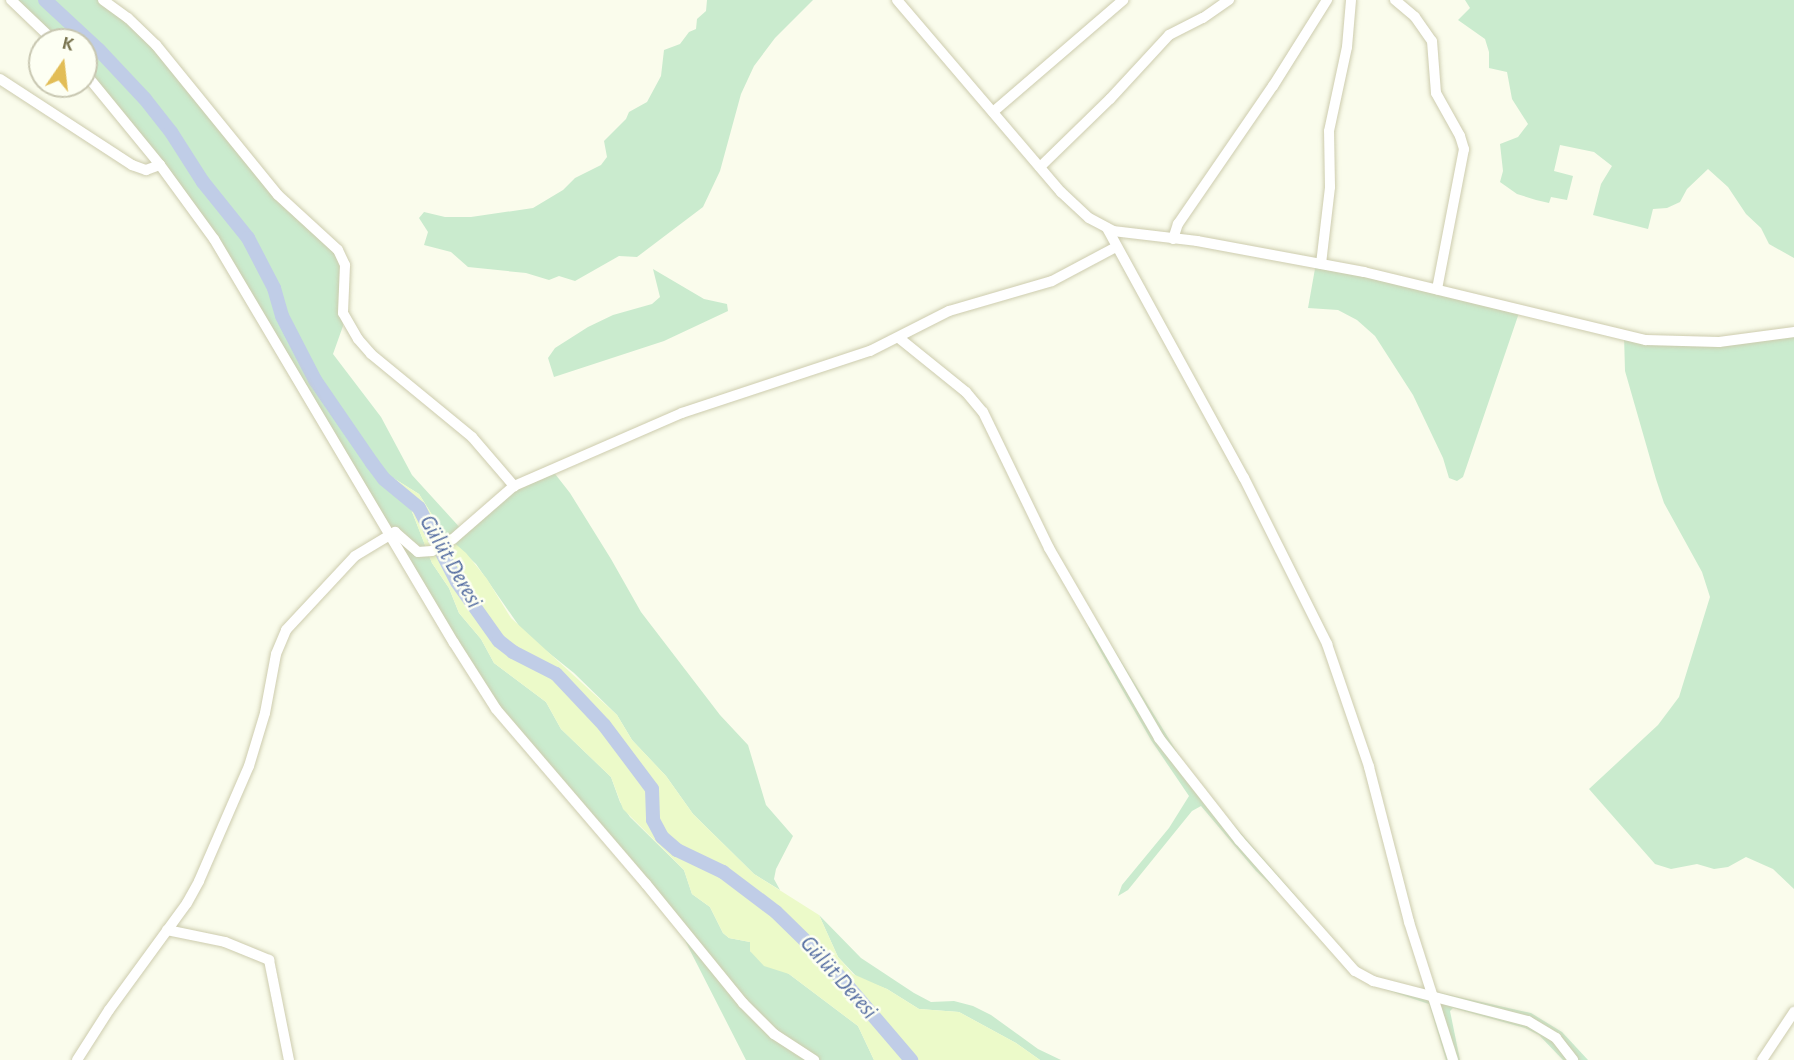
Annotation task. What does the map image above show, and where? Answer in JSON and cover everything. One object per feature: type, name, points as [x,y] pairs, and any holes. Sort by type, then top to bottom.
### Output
[{"type":"street","points":[[11,0],[40,28]]},
{"type":"street","points":[[103,0],[149,37],[278,195],[338,250],[345,265],[343,313],[371,354],[472,437],[514,486]]},
{"type":"street","points":[[897,0],[1077,208],[1107,228],[1127,234],[1321,264],[1664,342],[1719,342],[1794,332]]},
{"type":"street","points":[[993,112],[1123,0]]},
{"type":"street","points":[[1040,167],[1110,99],[1169,35],[1203,18],[1229,0]]},
{"type":"street","points":[[1173,239],[1178,224],[1273,86],[1326,0]]},
{"type":"street","points":[[1321,264],[1330,187],[1329,131],[1347,47],[1351,0]]},
{"type":"street","points":[[1395,0],[1415,17],[1432,41],[1436,93],[1460,136],[1464,149],[1437,289]]},
{"type":"street","points":[[0,79],[131,165],[146,170],[160,165]]},
{"type":"street","points":[[98,89],[160,165],[214,239],[496,709],[646,884],[743,1003],[774,1034],[814,1060]]},
{"type":"street","points":[[1107,228],[1244,478],[1327,644],[1369,767],[1409,922],[1453,1060]]},
{"type":"street","points":[[77,1060],[199,881],[249,766],[265,713],[276,654],[286,630],[340,570],[391,534],[402,535],[418,552],[432,551],[453,539],[514,486],[682,412],[862,354],[899,338],[937,316],[1052,281],[1116,247]]},
{"type":"street","points":[[899,338],[966,392],[983,412],[1049,548],[1159,738],[1190,782],[1355,971],[1373,981],[1528,1021],[1556,1038],[1573,1060]]},
{"type":"street","points":[[167,930],[225,942],[269,960],[289,1060]]},
{"type":"street","points":[[1762,1060],[1794,1012]]},
{"type":"shaded area","points":[[11,0],[103,0],[128,18],[219,125],[342,258],[343,326],[333,354],[381,417],[412,475],[463,531],[495,500],[552,470],[570,493],[641,612],[720,715],[748,745],[766,805],[793,836],[776,869],[774,879],[780,890],[754,874],[693,814],[666,776],[632,740],[617,715],[574,673],[524,633],[476,564],[444,534],[419,494],[390,476],[382,483],[409,504],[432,563],[449,588],[459,613],[481,639],[494,663],[546,702],[561,729],[611,777],[620,802],[630,817],[684,870],[692,894],[710,907],[723,933],[729,938],[750,942],[750,951],[789,974],[858,1026],[874,1060],[746,1060],[674,919],[496,709],[214,239],[98,90],[98,28],[40,28]]},
{"type":"shaded area","points":[[707,0],[813,0],[775,38],[754,66],[741,94],[720,171],[703,207],[637,257],[619,256],[575,281],[559,276],[549,280],[526,273],[468,267],[451,252],[424,245],[428,232],[419,218],[424,212],[445,217],[471,217],[533,208],[563,190],[575,178],[601,165],[607,157],[604,141],[626,119],[629,112],[647,102],[661,76],[664,50],[680,44],[689,32],[696,29],[697,19],[706,11]]},
{"type":"shaded area","points":[[1465,0],[1794,0],[1794,258],[1769,244],[1761,228],[1746,214],[1728,187],[1708,169],[1687,189],[1680,202],[1667,208],[1653,209],[1648,229],[1593,215],[1601,184],[1612,166],[1594,152],[1560,145],[1554,171],[1573,176],[1567,200],[1551,197],[1549,203],[1536,200],[1517,194],[1500,182],[1503,171],[1500,144],[1518,137],[1528,124],[1512,99],[1507,72],[1489,68],[1489,52],[1485,39],[1458,20],[1470,8]]},
{"type":"shaded area","points":[[1316,263],[1520,310],[1463,477],[1457,481],[1449,478],[1443,458],[1413,395],[1375,336],[1357,320],[1338,310],[1308,308]]},
{"type":"shaded area","points":[[653,269],[704,299],[727,304],[728,311],[664,341],[554,377],[548,358],[555,348],[588,327],[613,315],[652,304],[660,297]]},
{"type":"shaded area","points":[[1794,332],[1794,889],[1773,869],[1746,857],[1728,867],[1714,869],[1697,864],[1671,869],[1655,864],[1589,789],[1658,725],[1679,697],[1710,597],[1702,572],[1664,503],[1656,479],[1625,371],[1624,335],[1664,343]]},
{"type":"shaded area","points":[[1085,611],[1113,648],[1193,778],[1308,910],[1283,896],[1256,871],[1201,806],[1192,811],[1128,890],[1118,896],[1122,885],[1169,828],[1189,796],[1151,740],[1103,656],[1089,630]]},
{"type":"shaded area","points":[[819,915],[861,958],[914,993],[931,1002],[954,1001],[973,1006],[991,1015],[1038,1049],[1061,1060],[1040,1060],[1016,1043],[959,1012],[919,1009],[887,989],[858,978],[838,957]]},
{"type":"shaded area","points":[[1392,982],[1531,1013],[1562,1032],[1588,1060],[1563,1060],[1539,1035],[1525,1028],[1453,1008],[1450,1011],[1460,1060],[1446,1060],[1429,1004],[1384,989]]},
{"type":"sand","points":[[390,476],[419,494],[444,534],[466,553],[487,579],[511,618],[617,715],[632,740],[666,776],[693,814],[754,874],[819,915],[838,957],[853,974],[887,989],[919,1009],[959,1012],[1016,1043],[1040,1060],[874,1060],[858,1026],[789,974],[764,966],[750,951],[750,942],[729,938],[723,933],[710,907],[692,894],[684,870],[623,809],[611,777],[561,729],[546,702],[494,663],[481,639],[459,613],[449,588],[432,563],[409,504],[382,483]]},
{"type":"waterway","name":"Gülüt Deresi","points":[[45,0],[99,50],[145,99],[171,132],[203,182],[248,238],[274,288],[282,316],[315,380],[384,479],[419,508],[457,582],[499,641],[513,652],[556,674],[604,725],[652,789],[653,820],[662,837],[677,850],[723,872],[776,912],[828,963],[911,1060]]}]
